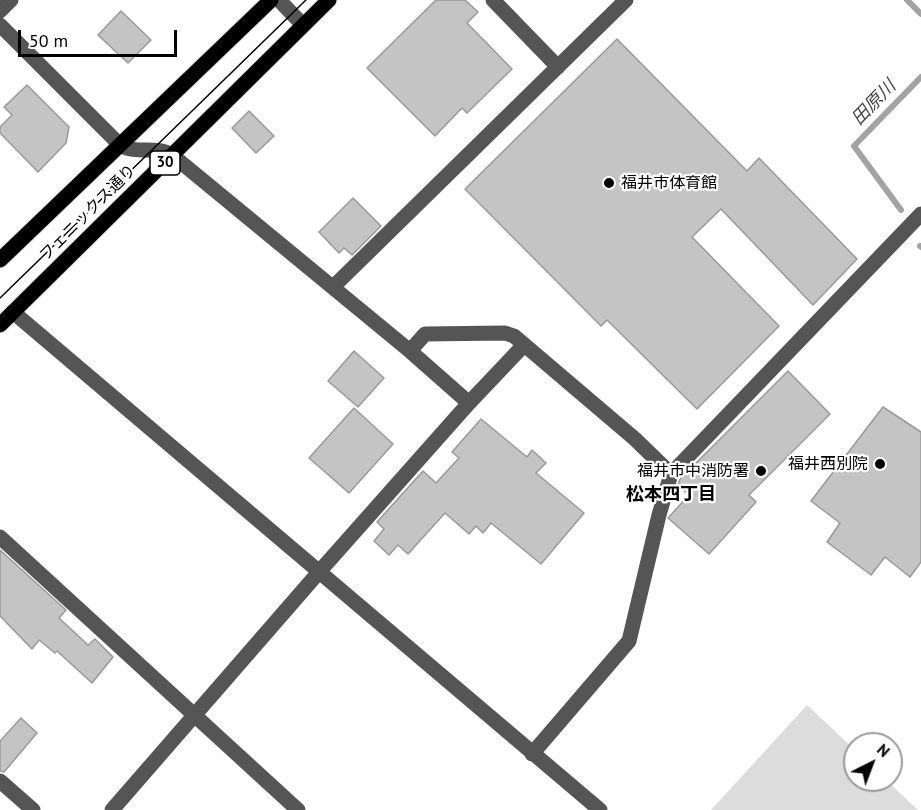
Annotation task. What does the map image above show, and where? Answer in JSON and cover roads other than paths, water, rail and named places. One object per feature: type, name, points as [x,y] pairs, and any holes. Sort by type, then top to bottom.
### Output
[{"type":"main road","name":"フェニックス通り","points":[[0,260],[271,0]]},
{"type":"main road","name":"フェニックス通り","points":[[0,325],[302,24],[329,0]]},
{"type":"street","points":[[0,10],[11,0]]},
{"type":"street","points":[[279,0],[302,24]]},
{"type":"street","points":[[493,0],[558,67]]},
{"type":"street","points":[[333,287],[626,0]]},
{"type":"street","points":[[0,25],[120,144],[139,151],[167,152],[172,155],[410,351],[469,403]]},
{"type":"street","points":[[532,754],[629,641],[671,474],[921,214]]},
{"type":"street","points":[[13,312],[600,810]]},
{"type":"street","points":[[410,351],[425,334],[510,334],[635,439],[671,474]]},
{"type":"street","points":[[112,810],[319,572],[469,403],[524,345]]},
{"type":"street","points":[[0,537],[298,810]]},
{"type":"street","points":[[0,781],[33,810]]},
{"type":"waterway","name":"田原川","points":[[907,0],[921,14]]},
{"type":"waterway","name":"田原川","points":[[901,210],[854,146],[921,77]]},
{"type":"tram line","points":[[0,298],[306,0]]},
{"type":"place","name":"福井市体育館","points":[[609,183]]},
{"type":"place","name":"福井西別院","points":[[880,464]]},
{"type":"place","name":"福井市中消防署","points":[[761,471]]},
{"type":"district","name":"松本四丁目","points":[[671,495]]}]
